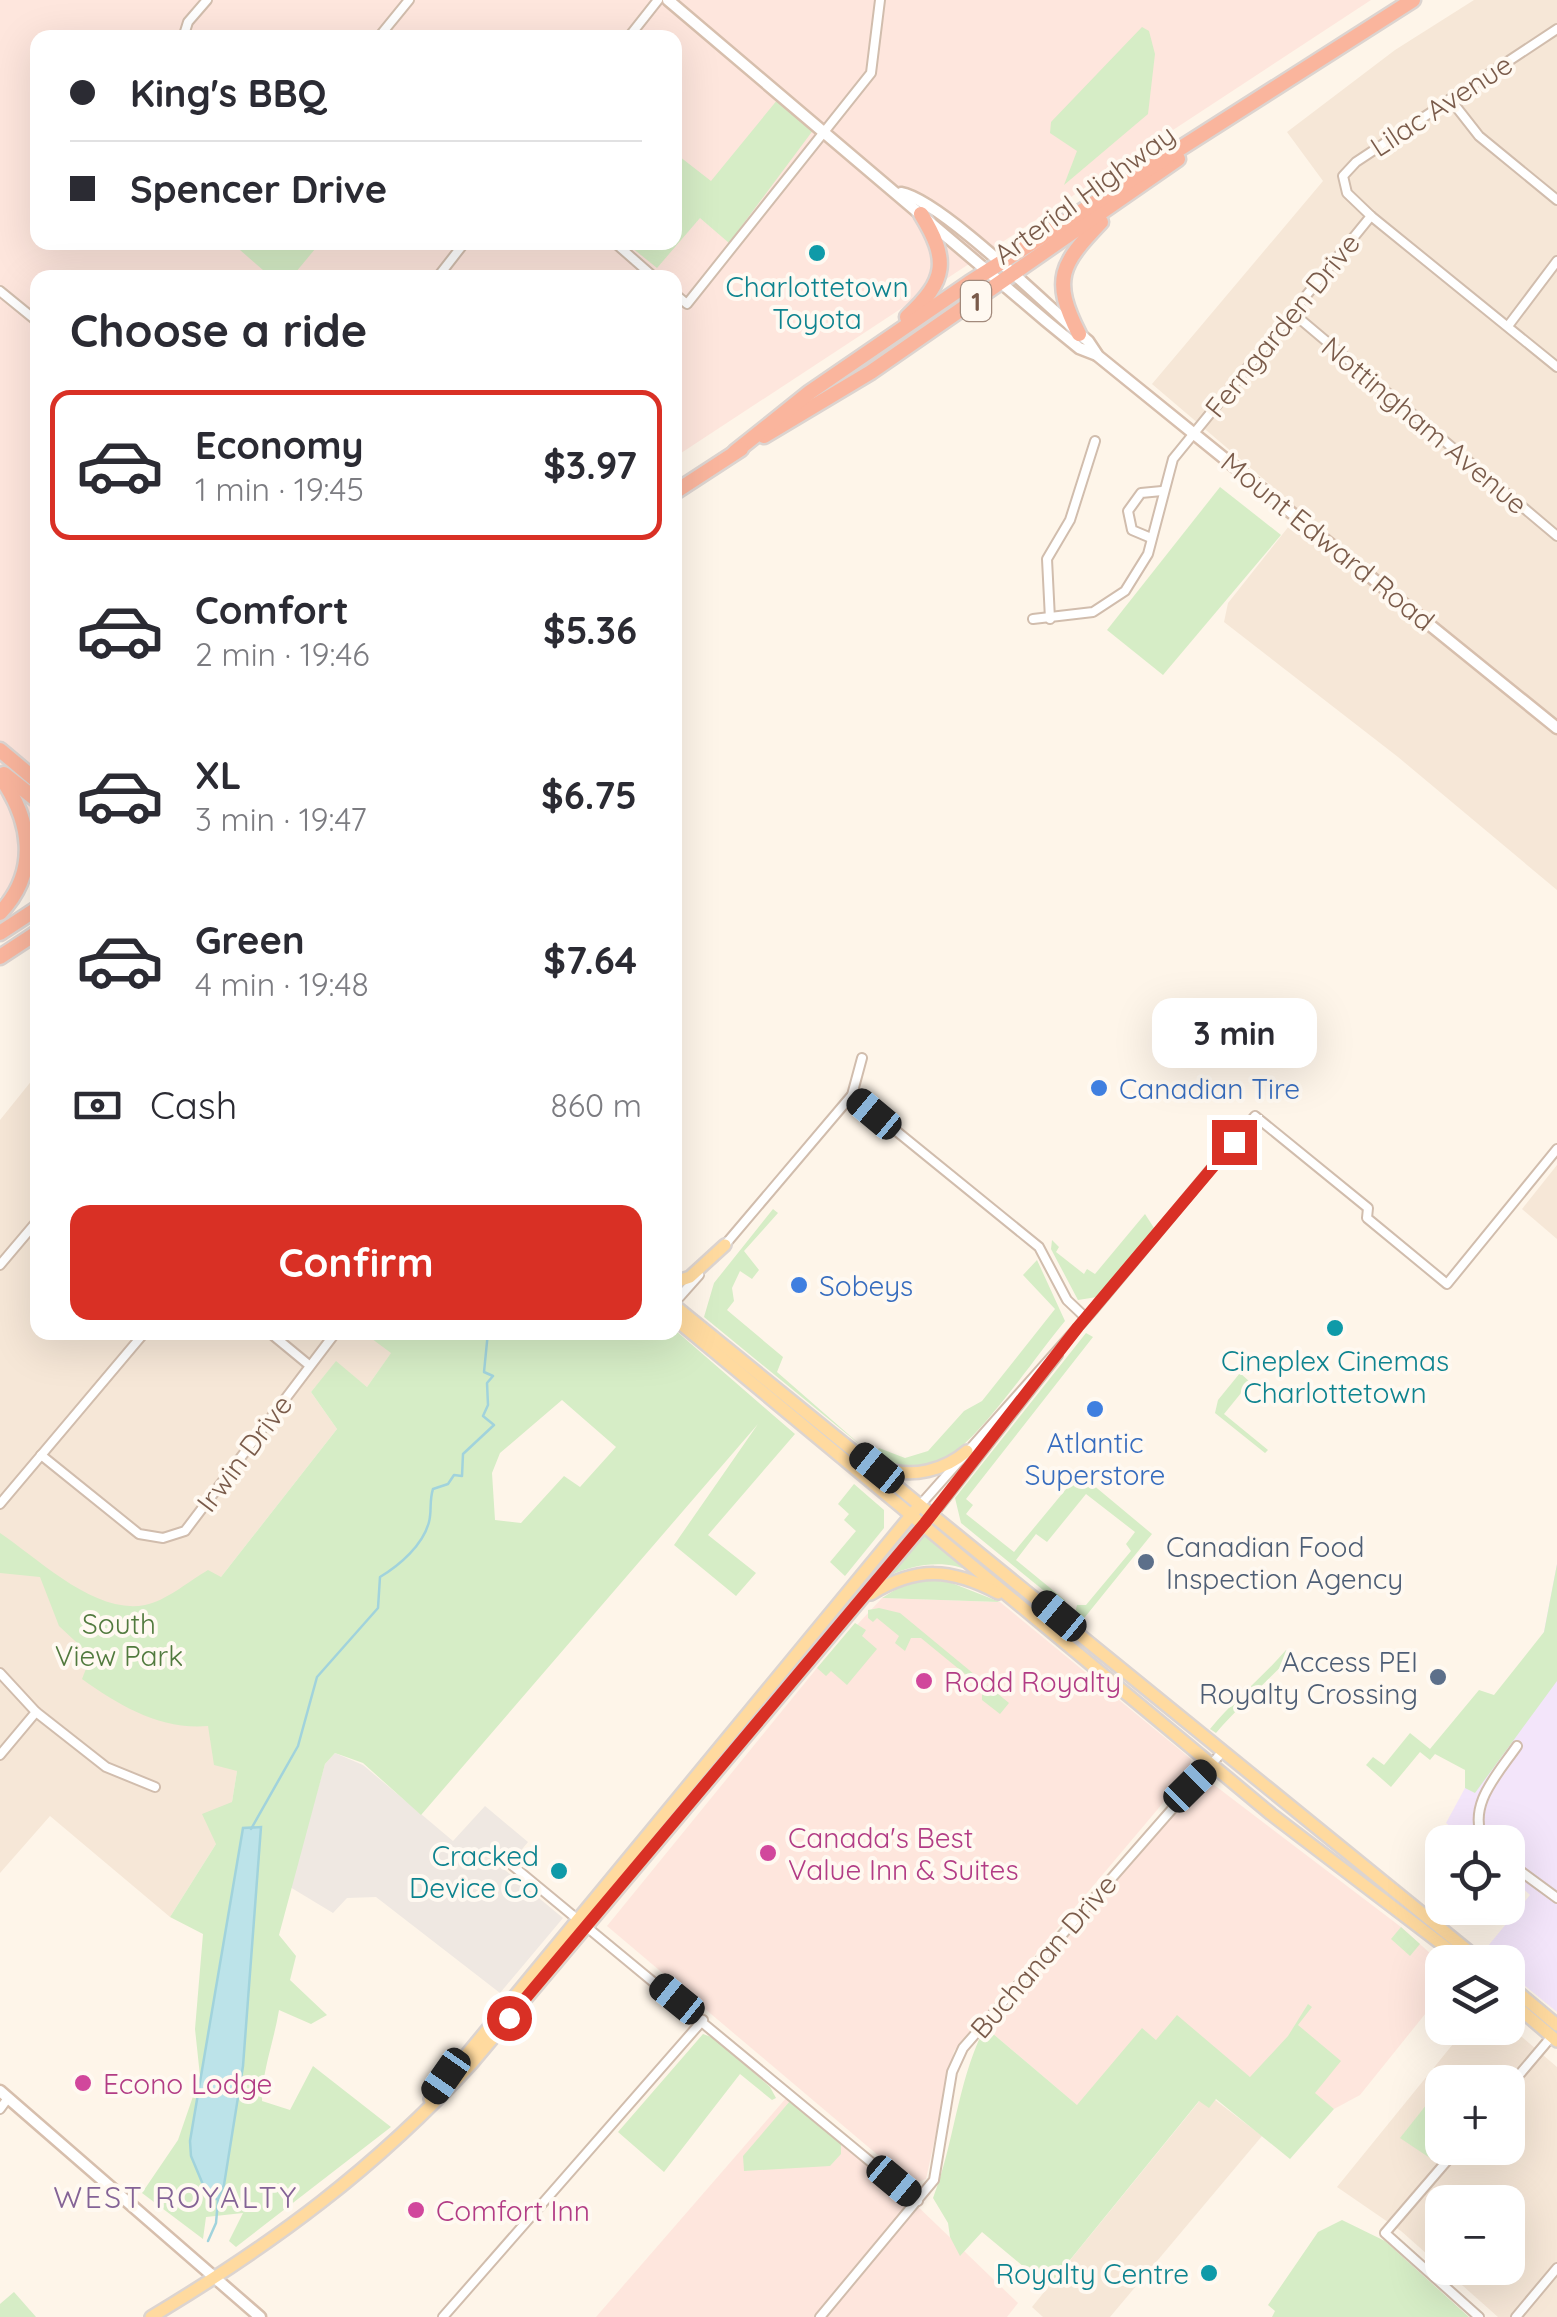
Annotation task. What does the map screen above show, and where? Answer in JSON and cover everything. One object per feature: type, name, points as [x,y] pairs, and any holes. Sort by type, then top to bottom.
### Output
[{"type":"highway","name":"Arterial Highway","points":[[682,487],[873,349],[994,268],[1413,0]]},
{"type":"highway","name":"Arterial Highway","points":[[735,452],[872,372],[1128,196],[1207,135]]},
{"type":"highway","points":[[1079,334],[1062,294],[1066,261],[1128,196]]},
{"type":"highway","points":[[873,349],[936,287],[939,252],[921,214]]},
{"type":"highway","points":[[3,764],[30,776]]},
{"type":"highway","points":[[3,764],[30,793]]},
{"type":"highway","points":[[0,913],[12,900],[26,871],[28,848],[20,806],[3,764]]},
{"type":"highway","points":[[0,933],[30,913]]},
{"type":"highway","points":[[0,957],[30,937]]},
{"type":"highway","points":[[0,966],[30,945]]},
{"type":"main road","points":[[682,1279],[725,1244]]},
{"type":"main road","points":[[682,1310],[849,1445],[917,1508]]},
{"type":"main road","points":[[682,1324],[1461,1945]]},
{"type":"main road","points":[[849,1445],[897,1473],[945,1466],[967,1451]]},
{"type":"main road","points":[[582,1920],[917,1508]]},
{"type":"main road","points":[[151,2317],[215,2278],[354,2180],[408,2131],[455,2065],[929,1518]]},
{"type":"main road","points":[[929,1518],[1020,1604],[1300,1837],[1443,1945]]},
{"type":"main road","points":[[859,1602],[904,1576],[942,1572],[977,1582],[1020,1604]]},
{"type":"main road","points":[[1525,2002],[1555,2034]]},
{"type":"main road","points":[[1525,2012],[1555,2034]]},
{"type":"street","points":[[186,30],[207,0]]},
{"type":"street","points":[[385,30],[409,0]]},
{"type":"street","points":[[634,30],[658,0]]},
{"type":"street","name":"Mount Edward Road","points":[[668,0],[901,193],[921,214],[994,268]]},
{"type":"street","points":[[682,300],[687,304],[870,73],[880,0]]},
{"type":"street","name":"Lilac Avenue","points":[[1371,216],[1347,193],[1343,176],[1356,162],[1557,29]]},
{"type":"street","points":[[1450,99],[1479,136],[1557,200]]},
{"type":"street","name":"Mount Edward Road","points":[[901,193],[914,195],[1079,348],[1098,356]]},
{"type":"street","points":[[1371,216],[1557,367]]},
{"type":"street","name":"Ferngarden Drive","points":[[1162,490],[1170,464],[1371,216]]},
{"type":"street","points":[[623,250],[647,270]]},
{"type":"street","points":[[1508,326],[1557,262]]},
{"type":"street","name":"Mount Edward Road","points":[[1008,280],[1079,334],[1098,356],[1557,728]]},
{"type":"street","points":[[0,292],[30,316]]},
{"type":"street","name":"Nottingham Avenue","points":[[1294,314],[1557,536]]},
{"type":"street","points":[[1050,619],[1047,559],[1070,520],[1096,441]]},
{"type":"street","points":[[1032,619],[1093,612],[1125,591],[1143,566],[1152,538],[1162,490],[1141,493],[1128,510],[1132,530],[1152,538]]},
{"type":"street","points":[[682,1296],[852,1095],[862,1058]]},
{"type":"street","points":[[852,1095],[1039,1248],[1067,1300],[1086,1318]]},
{"type":"street","points":[[917,1508],[1094,1309],[1255,1116],[1368,1208],[1367,1218],[1447,1284],[1557,1149]]},
{"type":"street","points":[[0,1265],[30,1229]]},
{"type":"street","points":[[929,1518],[1078,1327]]},
{"type":"street","points":[[0,1504],[138,1340]]},
{"type":"street","points":[[279,1340],[309,1365]]},
{"type":"street","name":"Irwin Drive","points":[[41,1455],[139,1534],[163,1538],[185,1531],[329,1340]]},
{"type":"street","points":[[0,1673],[36,1712],[106,1767],[155,1787]]},
{"type":"street","points":[[0,1755],[36,1712]]},
{"type":"street","points":[[1479,1825],[1480,1803],[1517,1746]]},
{"type":"street","name":"Buchanan Drive","points":[[820,2317],[934,2180],[952,2072],[963,2048],[1222,1751]]},
{"type":"street","points":[[513,1866],[918,2202]]},
{"type":"street","points":[[1525,1874],[1557,1898]]},
{"type":"street","points":[[444,2317],[703,2020]]},
{"type":"street","points":[[1525,2068],[1555,2034]]},
{"type":"street","points":[[0,2109],[4,2095],[260,2317]]},
{"type":"street","points":[[1444,2165],[1385,2234],[1479,2317]]},
{"type":"street","points":[[1516,2317],[1557,2268]]},
{"type":"shaded area","points":[[0,0],[1371,0],[682,452],[682,270],[30,270],[30,878],[0,897]]},
{"type":"shaded area","points":[[1474,0],[1557,0],[1557,890],[1398,757],[1224,622],[1228,603],[1301,511],[1152,384],[1323,181],[1287,132],[1395,50]]},
{"type":"shaded area","points":[[30,1083],[30,1340],[374,1340],[392,1352],[367,1387],[336,1362],[311,1392],[337,1429],[221,1577],[208,1726],[237,1771],[232,1802],[216,1844],[170,1917],[50,1816],[0,1873],[0,1120]]},
{"type":"shaded area","points":[[1557,1165],[1557,1239],[1522,1209]]},
{"type":"shaded area","points":[[1557,1564],[1557,2012],[1525,1986],[1525,1945],[1489,1945],[1505,1925],[1525,1925],[1525,1901],[1530,1895],[1525,1890],[1525,1825],[1446,1823],[1465,1788],[1465,1770],[1539,1657]]},
{"type":"shaded area","points":[[882,1598],[1000,1602],[1191,1759],[1189,1772],[954,2051],[926,2179],[912,2184],[607,1926],[817,1668]]},
{"type":"shaded area","points":[[335,1753],[363,1765],[453,1841],[485,1806],[528,1842],[505,1870],[563,1918],[500,1993],[376,1897],[347,1898],[333,1913],[290,1887],[325,1764]]},
{"type":"shaded area","points":[[1205,1778],[1425,1949],[1425,2014],[1360,2095],[1334,2109],[1315,2094],[1250,2077],[1239,2069],[1156,2040],[1142,2029],[1078,2106],[985,2027]]},
{"type":"shaded area","points":[[1525,2040],[1557,2067],[1557,2317],[1498,2317],[1462,2285],[1525,2285],[1525,2185],[1425,2185],[1425,2252],[1337,2187],[1425,2079],[1425,2165],[1525,2165],[1525,2065],[1436,2065],[1452,2045],[1525,2045]]},
{"type":"shaded area","points":[[1206,2093],[1262,2136],[1110,2317],[1043,2317],[1032,2307]]},
{"type":"shaded area","points":[[787,2097],[910,2199],[1018,2303],[1007,2317],[596,2317]]},
{"type":"green space","points":[[1142,27],[1149,31],[1155,54],[1148,114],[1064,185],[1077,151],[1050,133],[1051,122]]},
{"type":"green space","points":[[778,99],[814,129],[729,243],[700,218],[682,239],[682,158],[711,181]]},
{"type":"green space","points":[[240,250],[314,250],[298,270],[263,270]]},
{"type":"green space","points":[[635,250],[672,250],[657,268]]},
{"type":"green space","points":[[1220,487],[1281,535],[1163,675],[1107,630]]},
{"type":"green space","points":[[773,1209],[778,1213],[744,1251],[759,1270],[752,1279],[740,1271],[732,1288],[734,1301],[727,1310],[783,1357],[777,1372],[864,1448],[704,1317],[714,1283]]},
{"type":"green space","points":[[1145,1214],[1154,1228],[1097,1297],[1078,1300],[1051,1249],[1052,1240],[1059,1247],[1056,1252],[1084,1274],[1087,1269],[1095,1274]]},
{"type":"green space","points":[[1037,1260],[1065,1321],[977,1432],[947,1458],[929,1466],[891,1463],[874,1454],[879,1448],[905,1458],[928,1451],[964,1411],[982,1401],[1055,1309],[1023,1275]]},
{"type":"green space","points":[[1086,1333],[1093,1337],[966,1499],[973,1505],[966,1514],[1014,1552],[1076,1477],[1092,1484],[1152,1534],[1081,1622],[1075,1613],[1077,1605],[1086,1605],[1131,1551],[1126,1544],[1135,1532],[1086,1494],[1047,1542],[1036,1534],[1016,1560],[1066,1601],[1059,1603],[961,1523],[955,1498]]},
{"type":"green space","name":"South View Park","points":[[682,1336],[795,1434],[708,1535],[756,1573],[736,1596],[674,1545],[758,1424],[421,1815],[363,1763],[335,1753],[325,1764],[279,1935],[296,1956],[290,1980],[327,2015],[311,2024],[279,2010],[262,2101],[290,2110],[313,2066],[391,2127],[236,2247],[229,2241],[243,2213],[206,2217],[203,2239],[142,2193],[178,2140],[200,2076],[195,2029],[203,1934],[170,1917],[216,1844],[202,1814],[232,1802],[237,1771],[214,1765],[208,1726],[157,1720],[82,1679],[91,1656],[59,1626],[40,1577],[0,1573],[0,1533],[68,1582],[107,1602],[126,1606],[161,1599],[208,1570],[221,1577],[337,1429],[311,1392],[336,1361],[367,1387],[391,1353],[373,1340],[682,1340]],"holes":[[[562,1400],[616,1447],[580,1487],[564,1476],[521,1523],[495,1520],[492,1473],[500,1453]],[[243,1828],[261,1828],[243,2066],[228,2157],[191,2156]]]},
{"type":"green space","points":[[1240,1373],[1250,1382],[1224,1414],[1268,1450],[1265,1453],[1215,1413],[1218,1400]]},
{"type":"green space","points":[[854,1484],[884,1510],[884,1528],[845,1576],[830,1562],[856,1531],[844,1520],[849,1514],[838,1504]]},
{"type":"green space","points":[[924,1534],[972,1572],[952,1565],[930,1565],[888,1576]]},
{"type":"green space","points":[[1557,1564],[1557,1681],[1475,1793],[1465,1788],[1465,1770],[1435,1754],[1430,1760],[1420,1752],[1391,1787],[1366,1765],[1373,1757],[1384,1765],[1410,1733],[1430,1749],[1479,1690],[1494,1695],[1544,1632]]},
{"type":"green space","points":[[939,1578],[1000,1602],[882,1598],[906,1583]]},
{"type":"green space","points":[[879,1608],[900,1613],[1009,1703],[1000,1714],[982,1700],[982,1688],[921,1638],[911,1638],[905,1651],[895,1643],[899,1636],[877,1618],[873,1622],[868,1618],[868,1610]]},
{"type":"green space","points":[[855,1623],[866,1630],[862,1636],[877,1649],[847,1685],[831,1671],[826,1676],[817,1668]]},
{"type":"green space","points":[[1286,1650],[1292,1655],[1283,1665],[1216,1733],[1210,1729],[1229,1708]]},
{"type":"green space","points":[[1401,1927],[1420,1944],[1410,1956],[1391,1939]]},
{"type":"green space","points":[[1308,2004],[1312,2007],[1298,2025],[1341,2061],[1315,2093],[1334,2109],[1290,2159],[1216,2099],[1209,2108],[1199,2101],[1048,2287],[982,2232],[960,2256],[948,2223],[933,2198],[968,2069],[985,2027],[1077,2105],[1142,2028],[1156,2040],[1177,2015],[1250,2077],[1288,2036]]},
{"type":"green space","points":[[703,2034],[714,2038],[770,2087],[776,2098],[772,2100],[740,2074],[664,2172],[618,2132]]},
{"type":"green space","points":[[790,2101],[841,2142],[841,2154],[830,2166],[744,2171],[743,2156]]},
{"type":"green space","points":[[1425,2107],[1425,2155],[1400,2138]]},
{"type":"green space","points":[[1342,2220],[1385,2241],[1425,2277],[1425,2285],[1434,2285],[1469,2317],[1272,2317],[1275,2311],[1268,2305],[1318,2232]]},
{"type":"green space","points":[[14,2292],[36,2317],[0,2317],[0,2304]]},
{"type":"water","points":[[261,1827],[243,2066],[224,2185],[218,2199],[209,2199],[191,2156],[190,2141],[243,1828]]},
{"type":"waterway","points":[[251,1829],[298,1746],[317,1677],[378,1608],[380,1577],[422,1539],[429,1522],[433,1489],[448,1484],[454,1475],[462,1476],[463,1454],[494,1425],[483,1416],[488,1405],[487,1383],[493,1376],[484,1372],[487,1340]]},
{"type":"waterway","points":[[208,2241],[216,2223],[218,2200]]},
{"type":"place","name":"Charlottetown Toyota","points":[[817,253]]},
{"type":"place","name":"Canadian Tire","points":[[1099,1088]]},
{"type":"place","name":"Sobeys","points":[[799,1285]]},
{"type":"place","name":"Cineplex Cinemas Charlottetown","points":[[1335,1328]]},
{"type":"place","name":"Atlantic Superstore","points":[[1095,1409]]},
{"type":"place","name":"Canadian Food Inspection Agency","points":[[1146,1562]]},
{"type":"place","name":"Access PEI Royalty Crossing","points":[[1438,1677]]},
{"type":"place","name":"Rodd Royalty","points":[[924,1681]]},
{"type":"place","name":"Canada's Best Value Inn & Suites","points":[[768,1853]]},
{"type":"place","name":"Cracked Device Co","points":[[559,1871]]},
{"type":"place","name":"Econo Lodge","points":[[83,2083]]},
{"type":"place","name":"Comfort Inn","points":[[416,2210]]},
{"type":"place","name":"Royalty Centre","points":[[1209,2273]]},
{"type":"district","name":"WEST ROYALTY","points":[[176,2197]]},
{"type":"route","points":[[509,2018],[925,1523],[1014,1414],[1078,1327],[1234,1142]]}]
